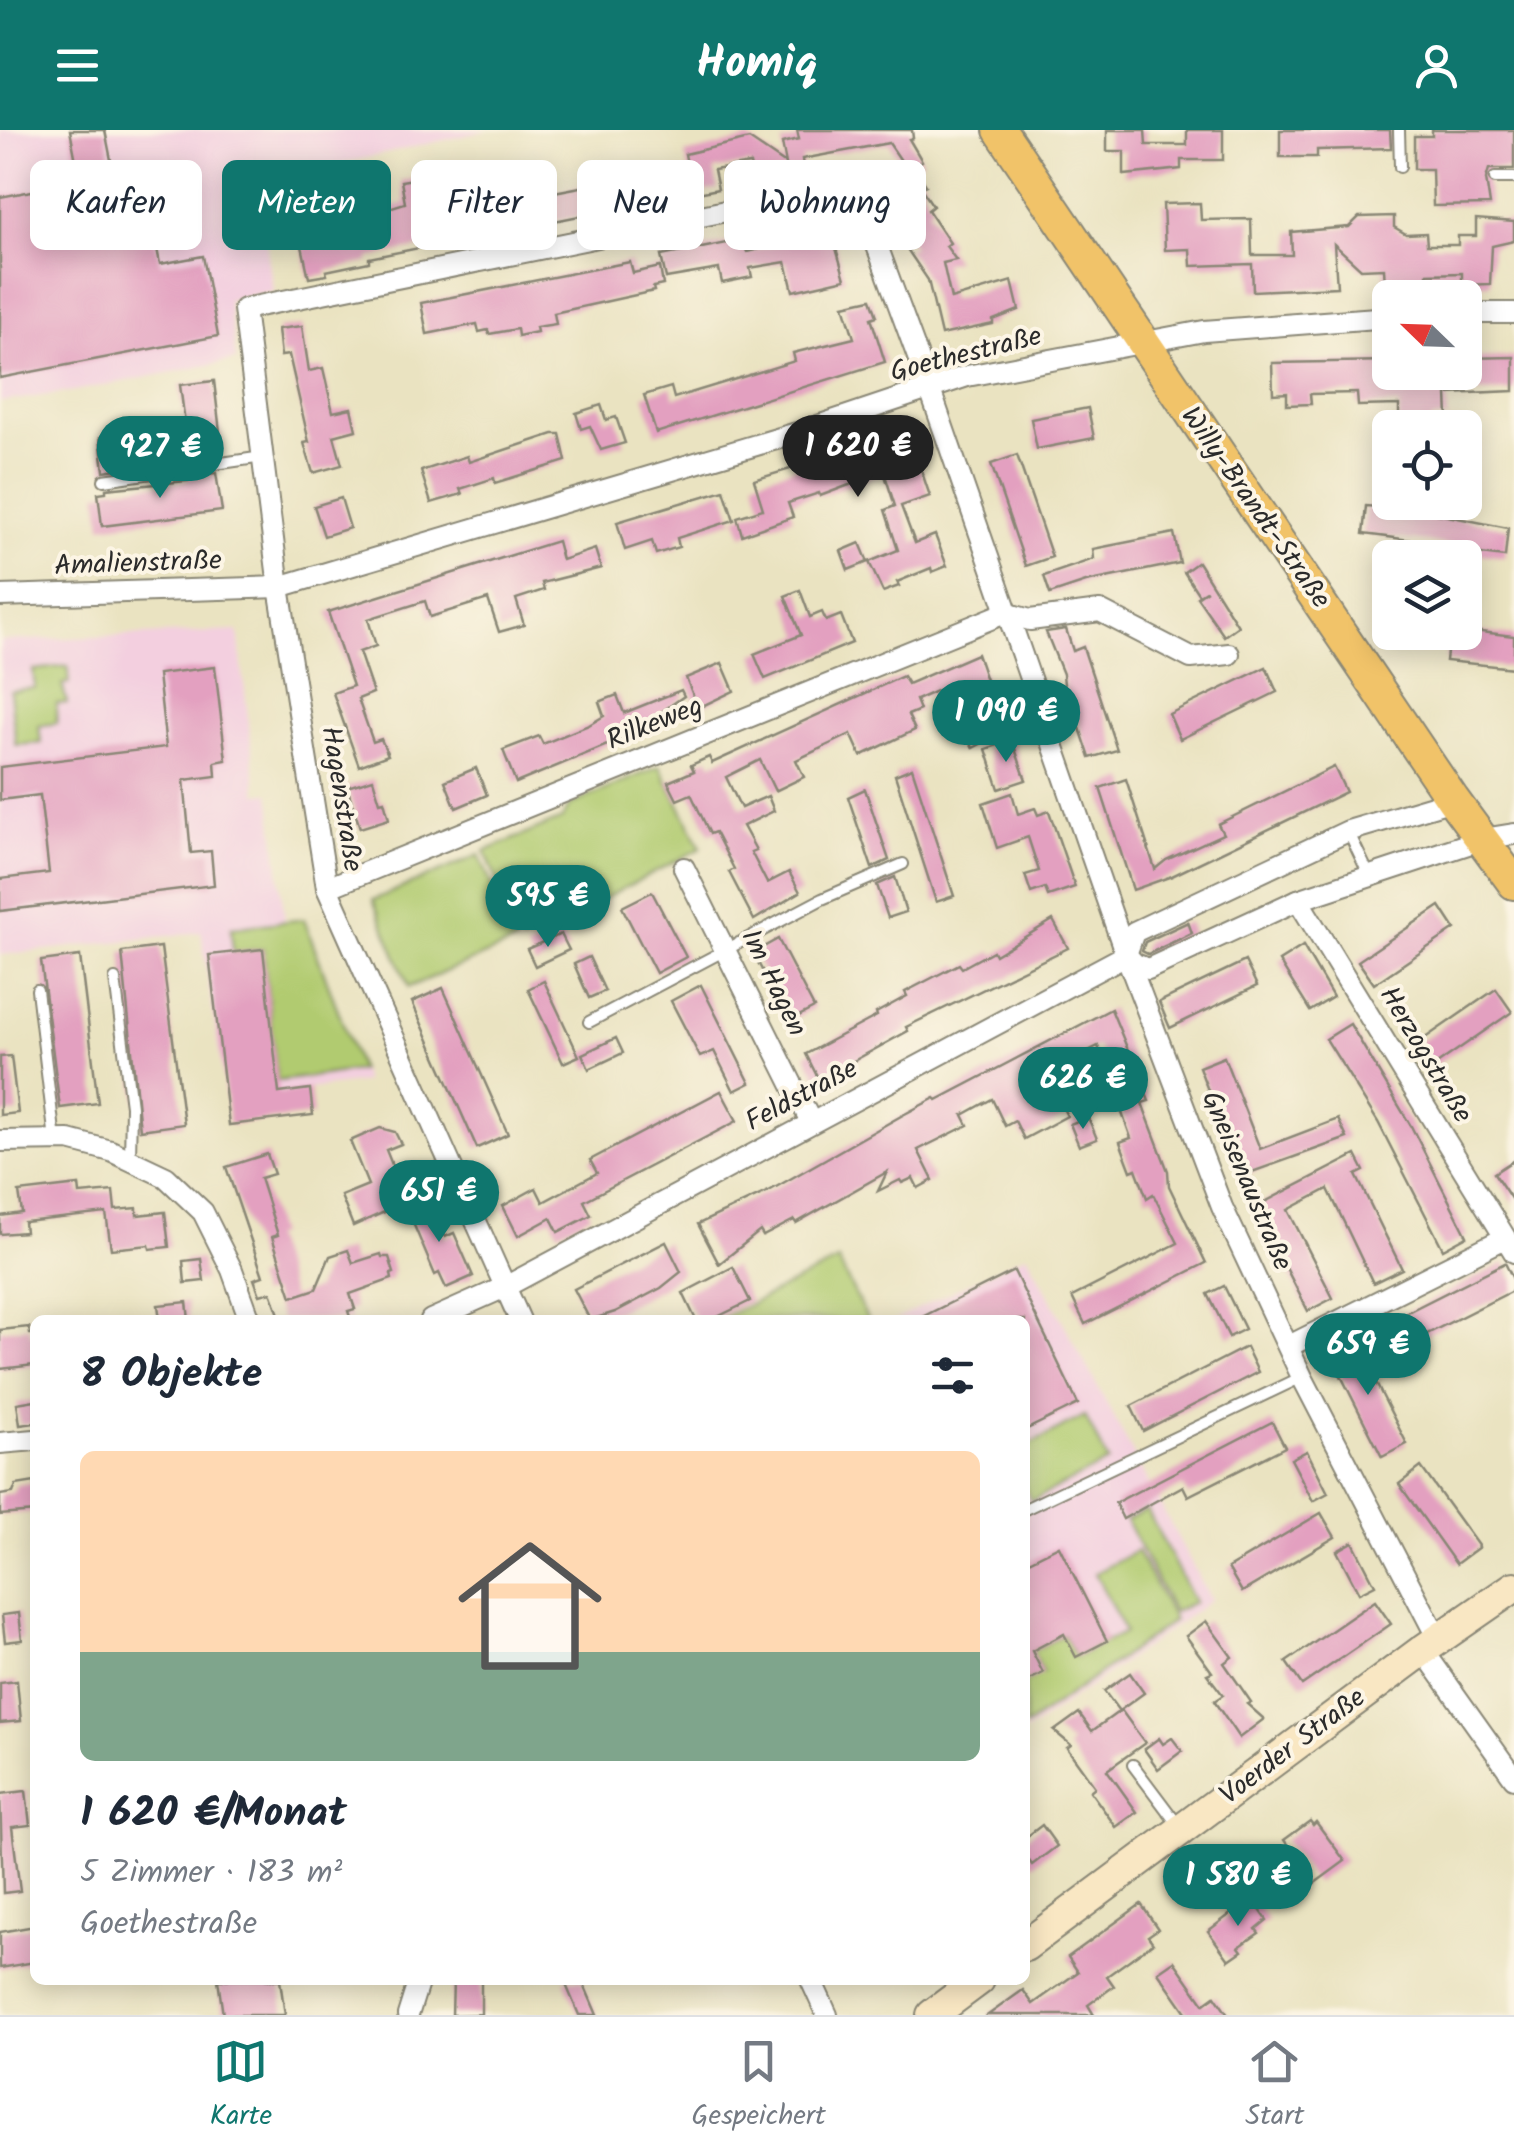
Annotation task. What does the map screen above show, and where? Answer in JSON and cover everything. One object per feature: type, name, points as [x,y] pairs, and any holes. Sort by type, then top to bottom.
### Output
[{"type":"main road","name":"Willy-Brandt-Straße","points":[[1000,130],[1454,800],[1499,837],[1514,883]]},
{"type":"main road","name":"Voerder Straße","points":[[1030,1942],[1514,1587]]},
{"type":"main road","points":[[932,2015],[972,1985]]},
{"type":"street","name":"Hagenstraße","points":[[518,1315],[327,888],[279,587],[244,309],[724,212]]},
{"type":"street","name":"Gneisenaustraße","points":[[879,250],[1126,955],[1222,1207],[1430,1645],[1514,1778]]},
{"type":"street","points":[[1482,313],[1514,313]]},
{"type":"street","name":"Goethestraße","points":[[279,587],[800,432],[967,376],[1204,331],[1372,318]]},
{"type":"street","name":"Amalienstraße","points":[[0,596],[279,587]]},
{"type":"street","points":[[1005,613],[1030,620],[1100,611],[1190,658],[1229,654]]},
{"type":"street","name":"Rilkeweg","points":[[327,888],[1005,613]]},
{"type":"street","name":"Feldstraße","points":[[443,1315],[505,1286],[1126,955],[1134,932],[1348,831],[1454,800]]},
{"type":"street","points":[[1126,955],[1148,969],[1298,900],[1499,837]]},
{"type":"street","name":"Im Hagen","points":[[684,868],[811,1122]]},
{"type":"street","name":"Herzogstraße","points":[[1290,1346],[1509,1245],[1298,900]]},
{"type":"street","points":[[0,1141],[69,1140],[130,1160],[166,1177],[203,1212],[232,1270],[248,1315]]},
{"type":"street","points":[[0,1444],[30,1441]]},
{"type":"street","points":[[408,2015],[417,1985]]},
{"type":"street","points":[[813,1985],[826,2015]]},
{"type":"lane","points":[[1399,130],[1400,166]]},
{"type":"lane","points":[[1495,178],[1514,178]]},
{"type":"lane","points":[[104,480],[264,457]]},
{"type":"lane","points":[[1348,831],[1370,876]]},
{"type":"lane","points":[[589,1022],[822,899],[904,864]]},
{"type":"lane","points":[[116,979],[130,1106],[130,1160]]},
{"type":"lane","points":[[37,990],[55,1140]]},
{"type":"lane","points":[[1030,1507],[1302,1378]]},
{"type":"lane","points":[[1133,1765],[1182,1830]]},
{"type":"shaded area","points":[[0,130],[488,130],[358,160],[222,160],[222,250],[267,250],[273,291],[228,300],[236,360],[0,402]]},
{"type":"shaded area","points":[[238,631],[257,794],[270,793],[285,921],[304,919],[365,1082],[226,1099],[201,932],[0,955],[0,641]]},
{"type":"shaded area","points":[[1027,1254],[1211,1600],[1030,1729],[1030,1315],[905,1315]]},
{"type":"green space","points":[[68,666],[69,683],[62,684],[67,703],[56,704],[57,723],[39,726],[41,743],[16,745],[10,691],[35,688],[33,670]]},
{"type":"green space","points":[[660,766],[701,848],[522,941],[485,851],[562,819],[570,805]]},
{"type":"green space","points":[[479,855],[516,942],[409,987],[373,900]]},
{"type":"green space","points":[[304,919],[360,1070],[277,1081],[263,949],[233,952],[231,928]]},
{"type":"green space","points":[[838,1261],[865,1315],[728,1315]]},
{"type":"green space","points":[[1085,1416],[1108,1462],[1031,1501],[1030,1444]]},
{"type":"green space","points":[[1147,1510],[1194,1602],[1173,1612],[1126,1520]]},
{"type":"green space","points":[[1137,1551],[1174,1620],[1030,1723],[1030,1679],[1043,1672],[1032,1651],[1064,1635],[1076,1657],[1125,1632],[1095,1573]]},
{"type":"building","points":[[70,130],[105,130],[111,160],[76,160]]},
{"type":"building","points":[[797,130],[912,130],[913,138],[909,139],[921,160],[901,160],[889,143],[785,160],[782,143],[799,139]]},
{"type":"building","points":[[1107,130],[1145,130],[1146,145],[1187,145],[1187,130],[1223,130],[1223,160],[1181,160],[1181,169],[1124,175],[1124,151],[1107,151]]},
{"type":"building","points":[[1280,130],[1390,130],[1391,148],[1317,150],[1317,157],[1280,157]]},
{"type":"building","points":[[1432,130],[1514,130],[1514,169],[1489,169],[1486,179],[1490,205],[1433,206],[1432,169],[1414,169],[1414,136],[1432,136]]},
{"type":"building","points":[[749,139],[780,160],[724,160],[724,168],[714,170],[718,189],[704,192],[704,160],[686,160],[685,154]]},
{"type":"building","points":[[411,179],[411,250],[369,258],[369,262],[309,278],[303,250],[391,250],[391,207],[405,203],[401,181]]},
{"type":"building","points":[[577,188],[577,216],[557,220],[557,191]]},
{"type":"building","points":[[30,191],[30,250],[157,250],[160,264],[203,256],[218,336],[0,378],[0,197]]},
{"type":"building","points":[[926,196],[933,206],[928,210],[950,243],[946,246],[956,260],[943,263],[951,299],[1012,281],[1019,310],[993,320],[993,324],[941,335],[928,280],[908,250],[926,250]]},
{"type":"building","points":[[1200,203],[1201,220],[1251,219],[1252,255],[1292,255],[1291,232],[1349,227],[1359,217],[1394,216],[1394,227],[1406,234],[1426,233],[1427,245],[1458,245],[1458,236],[1476,236],[1476,219],[1514,222],[1514,241],[1492,246],[1490,284],[1462,280],[1462,273],[1427,274],[1428,280],[1385,280],[1384,268],[1361,269],[1334,244],[1337,287],[1253,291],[1252,264],[1191,266],[1190,249],[1165,250],[1163,204]]},
{"type":"building","points":[[724,244],[724,250],[837,250],[845,279],[793,291],[786,262],[750,268],[752,277],[722,283],[719,269],[666,278],[661,256]]},
{"type":"building","points":[[630,262],[633,273],[660,267],[663,285],[653,287],[654,291],[554,313],[556,324],[536,327],[537,332],[518,336],[517,329],[479,332],[477,324],[427,334],[421,303]]},
{"type":"building","points":[[871,299],[877,316],[871,318],[885,362],[656,433],[644,395],[671,387],[674,398],[795,361],[793,353],[854,338],[844,305]]},
{"type":"building","points":[[302,326],[309,371],[323,368],[333,412],[351,408],[356,430],[334,436],[342,465],[313,473],[289,355],[281,356],[278,329]]},
{"type":"building","points":[[1514,357],[1514,391],[1447,394],[1448,410],[1358,406],[1357,393],[1310,394],[1311,404],[1287,405],[1287,393],[1273,394],[1272,363],[1372,361],[1372,390],[1482,390],[1482,358]]},
{"type":"building","points":[[214,381],[222,449],[213,450],[214,455],[185,459],[184,454],[189,453],[180,385]]},
{"type":"building","points":[[601,405],[606,420],[616,417],[625,443],[601,450],[590,426],[581,429],[576,413]]},
{"type":"building","points":[[1088,408],[1094,438],[1037,449],[1031,419]]},
{"type":"building","points":[[886,433],[889,444],[910,437],[930,496],[901,506],[915,543],[935,535],[947,566],[932,572],[931,568],[883,592],[869,562],[898,550],[885,510],[895,506],[884,472],[820,496],[819,493],[788,503],[793,517],[742,535],[737,517],[763,509],[754,480],[823,459]]},
{"type":"building","points":[[560,434],[566,461],[495,483],[494,478],[460,489],[462,494],[431,503],[421,471],[467,456],[469,462]]},
{"type":"building","points":[[118,435],[123,468],[104,471],[100,437]]},
{"type":"building","points":[[1017,455],[1052,557],[1026,566],[991,464]]},
{"type":"building","points":[[216,473],[222,511],[102,526],[98,493],[106,489],[188,481],[187,477]]},
{"type":"building","points":[[724,490],[734,520],[677,538],[679,547],[656,554],[652,541],[625,550],[617,522]]},
{"type":"building","points":[[341,498],[350,528],[324,536],[314,506]]},
{"type":"building","points":[[1366,506],[1372,506],[1372,520],[1467,520],[1508,528],[1505,557],[1482,554],[1482,540],[1410,540],[1363,534]]},
{"type":"building","points":[[1174,533],[1180,563],[1086,582],[1050,594],[1044,576],[1094,559],[1093,549]]},
{"type":"building","points":[[557,541],[562,560],[595,549],[601,568],[542,583],[544,590],[516,599],[524,625],[499,632],[488,599],[430,617],[425,601],[368,619],[376,646],[359,652],[373,693],[358,699],[373,742],[381,739],[388,755],[359,766],[333,693],[353,686],[328,612]]},
{"type":"building","points":[[860,543],[868,562],[848,570],[841,551]]},
{"type":"building","points":[[1198,562],[1238,626],[1224,636],[1197,597],[1207,590],[1199,595],[1184,572]]},
{"type":"building","points":[[800,590],[810,617],[822,612],[826,621],[841,615],[852,643],[765,679],[754,654],[801,635],[785,596]]},
{"type":"building","points":[[1066,629],[1073,651],[1083,647],[1117,750],[1090,758],[1046,632]]},
{"type":"building","points":[[1482,632],[1514,636],[1514,668],[1446,661],[1447,650],[1482,650]]},
{"type":"building","points":[[977,654],[995,706],[982,711],[992,738],[973,748],[954,683],[916,700],[920,710],[908,715],[915,730],[861,756],[851,734],[796,760],[804,777],[775,791],[760,760],[726,777],[741,808],[768,796],[774,811],[743,826],[756,850],[751,852],[767,883],[789,872],[800,892],[754,920],[729,872],[734,869],[715,832],[710,834],[691,794],[677,800],[668,782],[694,771],[691,765],[709,757],[712,763],[903,676],[908,684]]},
{"type":"building","points":[[722,663],[734,691],[698,708],[686,678]]},
{"type":"building","points":[[215,667],[226,760],[215,762],[216,776],[184,780],[191,853],[211,851],[214,885],[0,911],[0,879],[49,873],[40,795],[0,800],[0,767],[166,747],[158,674]]},
{"type":"building","points":[[1266,667],[1277,692],[1180,739],[1169,714]]},
{"type":"building","points":[[681,690],[684,696],[657,715],[660,723],[516,783],[503,750],[539,736],[543,744],[589,725],[604,716],[599,702],[617,695],[624,713]]},
{"type":"building","points":[[1012,740],[1026,780],[999,789],[986,749]]},
{"type":"building","points":[[1334,767],[1346,792],[1172,876],[1133,890],[1100,788],[1126,779],[1155,869],[1223,834],[1218,824]]},
{"type":"building","points":[[476,768],[487,795],[456,808],[445,781]]},
{"type":"building","points":[[912,768],[954,896],[936,902],[895,775]]},
{"type":"building","points":[[373,779],[389,819],[360,828],[347,787]]},
{"type":"building","points":[[865,789],[889,860],[872,868],[848,797]]},
{"type":"building","points":[[1012,793],[1018,814],[1035,808],[1038,815],[1049,811],[1075,887],[1048,896],[1045,888],[1031,893],[1025,875],[1039,871],[1028,837],[997,848],[983,803]]},
{"type":"building","points":[[895,877],[906,912],[888,918],[877,885]]},
{"type":"building","points":[[652,892],[686,957],[656,973],[622,907]]},
{"type":"building","points":[[1440,906],[1455,929],[1374,984],[1358,961]]},
{"type":"building","points":[[1053,920],[1068,948],[906,1027],[908,1031],[819,1080],[806,1054],[877,1016],[876,1013],[907,996],[905,992],[959,964],[962,968],[993,951],[995,955]]},
{"type":"building","points":[[1188,922],[1192,933],[1148,954],[1142,951],[1145,942]]},
{"type":"building","points":[[561,934],[569,950],[535,966],[527,949]]},
{"type":"building","points":[[778,939],[814,1008],[789,1021],[753,953]]},
{"type":"building","points":[[1303,946],[1333,997],[1310,1011],[1279,961]]},
{"type":"building","points":[[161,947],[184,1124],[140,1130],[122,952]]},
{"type":"building","points":[[263,949],[279,1093],[310,1089],[313,1115],[229,1125],[209,955]]},
{"type":"building","points":[[80,956],[98,1103],[60,1108],[41,961]]},
{"type":"building","points":[[589,957],[605,991],[589,998],[574,964]]},
{"type":"building","points":[[1245,961],[1257,986],[1170,1028],[1159,1002]]},
{"type":"building","points":[[544,981],[579,1056],[563,1063],[528,989]]},
{"type":"building","points":[[701,985],[750,1083],[734,1091],[714,1051],[700,1057],[671,1001]]},
{"type":"building","points":[[443,988],[508,1134],[477,1148],[412,1002]]},
{"type":"building","points":[[1496,989],[1512,1012],[1431,1068],[1415,1045]]},
{"type":"building","points":[[1111,1009],[1149,1101],[1142,1103],[1168,1171],[1169,1186],[1206,1263],[1085,1324],[1072,1297],[1178,1243],[1153,1194],[1147,1198],[1136,1169],[1131,1171],[1120,1142],[1131,1138],[1098,1046],[1045,1073],[1067,1116],[1024,1139],[1015,1121],[1005,1126],[992,1099],[963,1115],[968,1125],[918,1150],[933,1180],[918,1188],[913,1178],[902,1183],[900,1180],[878,1191],[887,1172],[796,1223],[794,1220],[763,1236],[760,1231],[719,1264],[698,1224],[769,1191],[901,1116]]},
{"type":"building","points":[[1350,1024],[1411,1126],[1467,1236],[1443,1249],[1378,1122],[1326,1039]]},
{"type":"building","points":[[616,1038],[623,1053],[589,1069],[582,1054]]},
{"type":"building","points":[[11,1056],[18,1113],[0,1115],[0,1057]]},
{"type":"building","points":[[1224,1057],[1260,1149],[1338,1119],[1347,1138],[1241,1176],[1199,1067]]},
{"type":"building","points":[[721,1091],[737,1121],[584,1201],[591,1215],[558,1232],[551,1218],[518,1236],[503,1206],[536,1188],[543,1202],[597,1173],[590,1160]]},
{"type":"building","points":[[1088,1117],[1097,1139],[1079,1146],[1070,1124]]},
{"type":"building","points":[[380,1128],[395,1132],[401,1144],[386,1150],[407,1202],[353,1226],[341,1196],[368,1185],[350,1141]]},
{"type":"building","points":[[267,1154],[274,1174],[260,1178],[278,1235],[272,1237],[292,1297],[316,1289],[330,1256],[348,1250],[353,1263],[381,1254],[389,1257],[392,1279],[350,1294],[355,1309],[348,1311],[349,1315],[279,1315],[271,1292],[260,1295],[254,1279],[263,1276],[226,1167]]},
{"type":"building","points":[[1356,1155],[1364,1171],[1356,1175],[1402,1269],[1373,1283],[1328,1189],[1288,1210],[1333,1298],[1308,1311],[1255,1207]]},
{"type":"building","points":[[1514,1160],[1514,1203],[1494,1173]]},
{"type":"building","points":[[79,1185],[80,1194],[113,1191],[115,1210],[137,1208],[137,1215],[165,1212],[169,1247],[111,1249],[106,1213],[24,1222],[25,1232],[0,1234],[0,1216],[22,1213],[19,1192]]},
{"type":"building","points":[[421,1197],[425,1207],[431,1204],[445,1237],[454,1233],[473,1276],[446,1288],[439,1273],[435,1275],[405,1204]]},
{"type":"building","points":[[666,1242],[681,1272],[661,1288],[606,1315],[587,1315],[574,1289]]},
{"type":"building","points":[[201,1259],[204,1281],[185,1283],[183,1261]]},
{"type":"building","points":[[1505,1263],[1514,1290],[1413,1341],[1400,1316]]},
{"type":"building","points":[[733,1267],[750,1301],[721,1315],[694,1315],[683,1293]]},
{"type":"building","points":[[1014,1271],[1078,1404],[1030,1428],[1030,1315],[926,1315]]},
{"type":"building","points":[[1224,1286],[1245,1329],[1229,1337],[1208,1294]]},
{"type":"building","points":[[187,1302],[188,1315],[159,1315],[158,1305]]},
{"type":"building","points":[[29,1327],[30,1366],[0,1369],[0,1330]]},
{"type":"building","points":[[1354,1340],[1407,1444],[1382,1457],[1329,1352]]},
{"type":"building","points":[[1246,1347],[1258,1372],[1143,1431],[1131,1406]]},
{"type":"building","points":[[30,1401],[30,1424],[20,1425],[17,1403]]},
{"type":"building","points":[[1272,1422],[1285,1447],[1188,1496],[1183,1486],[1123,1519],[1115,1503]]},
{"type":"building","points":[[1307,1451],[1328,1493],[1313,1501],[1291,1459]]},
{"type":"building","points":[[1421,1467],[1479,1547],[1456,1564],[1399,1484]]},
{"type":"building","points":[[30,1483],[30,1512],[0,1515],[0,1495],[13,1493],[16,1485]]},
{"type":"building","points":[[1321,1513],[1335,1537],[1242,1592],[1228,1568]]},
{"type":"building","points":[[1353,1542],[1375,1585],[1359,1593],[1337,1551]]},
{"type":"building","points":[[1059,1546],[1107,1641],[1076,1657],[1064,1634],[1032,1651],[1043,1673],[1030,1680],[1030,1560]]},
{"type":"building","points":[[1375,1601],[1391,1624],[1302,1685],[1286,1662]]},
{"type":"building","points":[[19,1613],[22,1640],[5,1642],[2,1615]]},
{"type":"building","points":[[1206,1621],[1232,1657],[1224,1663],[1251,1702],[1247,1704],[1264,1719],[1239,1738],[1214,1701],[1223,1695],[1207,1674],[1212,1672],[1186,1636]]},
{"type":"building","points":[[1130,1673],[1144,1693],[1119,1711],[1104,1691]]},
{"type":"building","points":[[17,1681],[21,1721],[0,1723],[0,1683]]},
{"type":"building","points":[[1121,1710],[1145,1743],[1107,1770],[1137,1812],[1116,1827],[1090,1791],[1095,1787],[1067,1748],[1071,1745],[1054,1731],[1079,1713],[1092,1731]]},
{"type":"building","points":[[1159,1738],[1163,1744],[1172,1738],[1182,1751],[1158,1769],[1144,1749]]},
{"type":"building","points":[[26,1791],[30,1825],[12,1827],[20,1891],[3,1893],[0,1794]]},
{"type":"building","points":[[1310,1821],[1313,1825],[1316,1822],[1345,1861],[1315,1883],[1284,1840]]},
{"type":"building","points":[[1042,1825],[1057,1846],[1032,1865],[1030,1862],[1030,1834]]},
{"type":"building","points":[[1252,1898],[1267,1920],[1256,1929],[1259,1933],[1239,1947],[1242,1951],[1229,1960],[1208,1931]]},
{"type":"building","points":[[1141,1904],[1158,1929],[1148,1936],[1153,1943],[1107,1976],[1114,1986],[1088,2005],[1094,2015],[988,2015],[1023,1990],[1033,2004],[1078,1972],[1068,1957]]},
{"type":"building","points":[[30,1927],[30,1963],[0,1968],[0,1932]]},
{"type":"building","points":[[1174,1961],[1204,2004],[1215,1996],[1228,2015],[1188,2015],[1158,1972]]},
{"type":"building","points":[[219,1985],[281,1985],[285,2015],[223,2015]]},
{"type":"building","points":[[453,1985],[481,1985],[481,2014],[452,2015]]},
{"type":"building","points":[[566,1985],[584,1985],[597,2015],[579,2015]]}]
